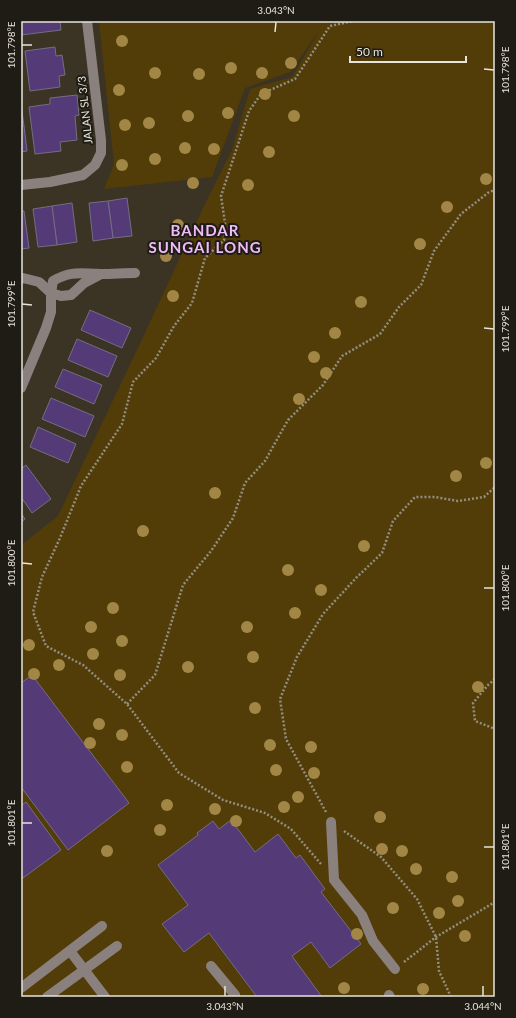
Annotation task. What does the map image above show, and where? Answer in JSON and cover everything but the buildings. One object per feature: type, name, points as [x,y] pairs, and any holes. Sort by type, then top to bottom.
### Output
[{"type":"street","name":"JALAN SL 3/3","points":[[21,185],[50,182],[83,175],[95,165],[101,152],[101,140],[87,21]]},
{"type":"street","points":[[21,388],[50,317],[53,281],[63,276],[82,273],[136,273]]},
{"type":"street","points":[[21,279],[24,278],[39,282],[51,293],[62,296],[71,295],[84,283],[101,274]]},
{"type":"street","points":[[331,822],[334,880],[362,915],[373,942],[395,968]]},
{"type":"street","points":[[21,988],[102,926]]},
{"type":"street","points":[[47,997],[118,946]]},
{"type":"street","points":[[70,951],[105,997]]},
{"type":"street","points":[[211,966],[237,996]]},
{"type":"path","points":[[334,880],[292,829],[266,814],[223,800],[179,773],[127,704],[83,666],[46,646],[33,612],[42,577],[81,486],[122,424],[133,382],[156,358],[174,326],[192,303],[205,258],[224,240],[225,223],[221,196],[249,111],[261,94],[296,79],[330,26],[353,21]]},
{"type":"path","points":[[127,704],[155,675],[183,585],[211,551],[233,518],[245,483],[265,461],[288,420],[323,385],[342,356],[380,334],[399,307],[421,285],[434,251],[461,214],[489,192],[495,190]]},
{"type":"path","points":[[451,997],[439,971],[436,937],[417,899],[381,857],[331,822],[286,739],[280,699],[297,657],[323,614],[382,552],[393,521],[415,497],[435,497],[458,501],[484,497],[495,487]]},
{"type":"path","points":[[495,679],[473,703],[475,722],[495,729]]},
{"type":"path","points":[[395,968],[436,937],[495,902]]},
{"type":"shaded area","points":[[99,21],[495,21],[495,997],[21,997],[21,545],[58,516],[232,150],[250,89],[292,77],[319,31],[290,72],[245,88],[212,177],[104,189],[114,164]]},
{"type":"district","name":"BANDAR SUNGAI LONG","points":[[205,240]]}]
